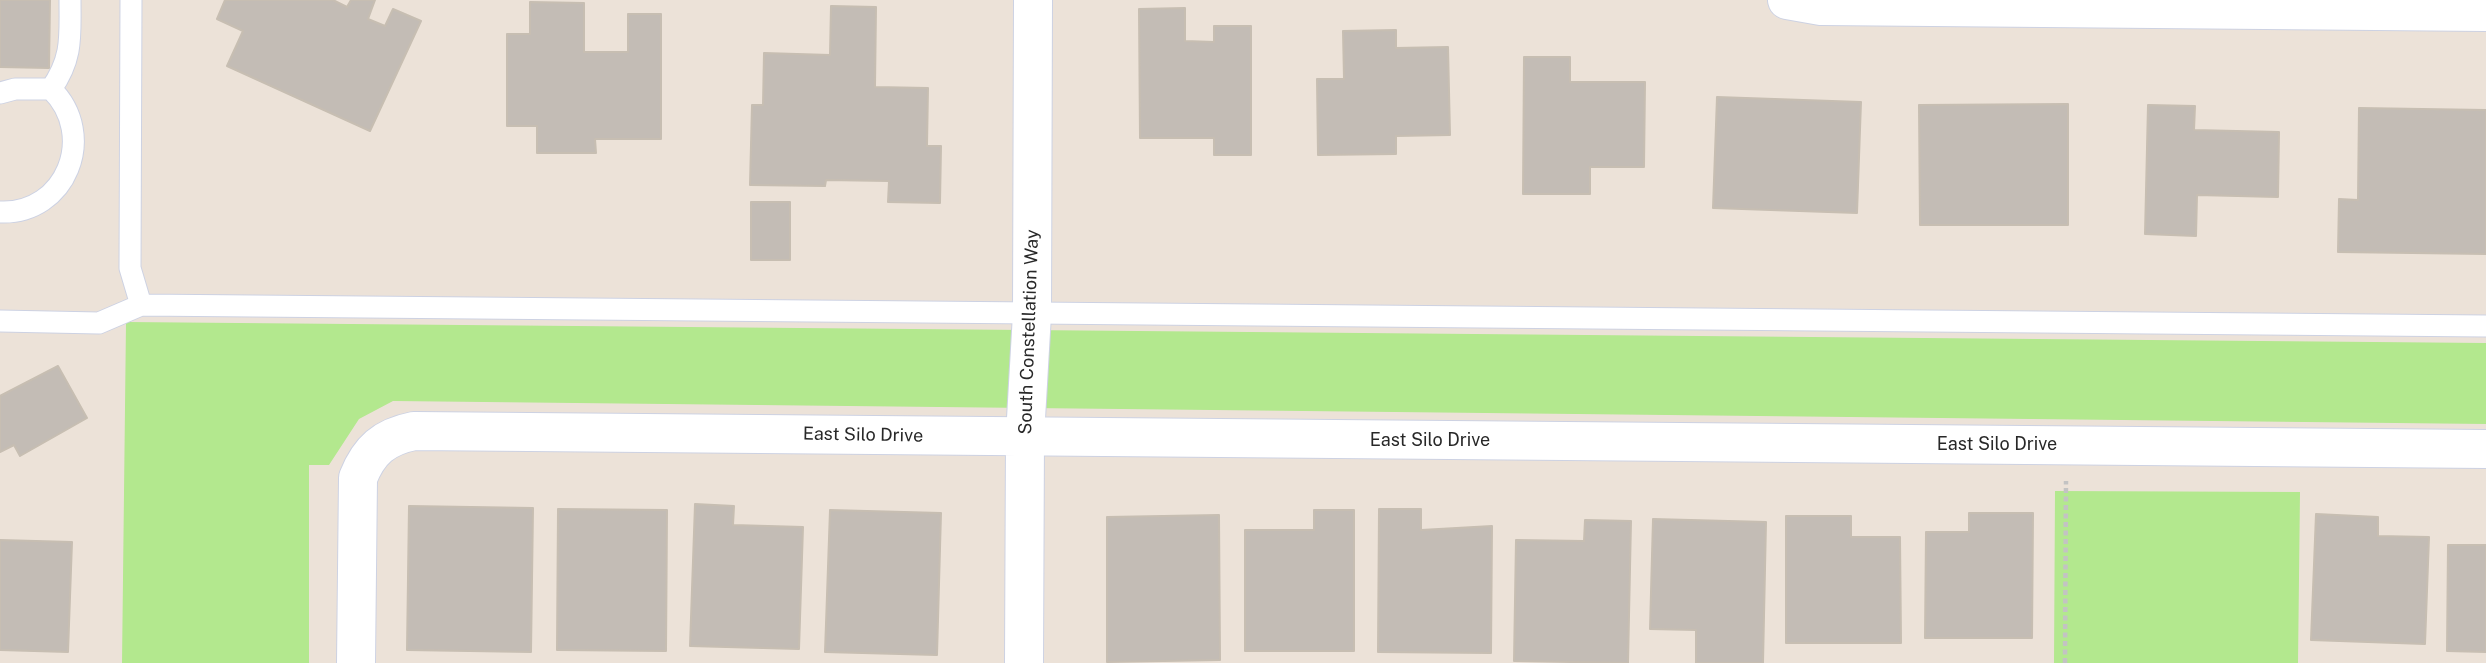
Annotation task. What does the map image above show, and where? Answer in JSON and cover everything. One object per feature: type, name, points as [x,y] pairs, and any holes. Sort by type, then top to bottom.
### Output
[{"type":"street","name":"South Constellation Way","points":[[1024,663],[1025,436],[1032,314],[1033,0]]},
{"type":"street","points":[[1787,0],[1821,6],[2486,12]]},
{"type":"street","name":"East Silo Drive","points":[[356,663],[358,478],[365,460],[377,444],[395,434],[414,431],[2486,449]]},
{"type":"lane","points":[[51,89],[64,71],[69,52],[70,0]]},
{"type":"lane","points":[[131,0],[130,268],[141,305]]},
{"type":"lane","points":[[0,93],[15,89],[51,89],[66,104],[74,125],[74,145],[68,170],[57,188],[20,213],[0,212]]},
{"type":"lane","points":[[0,321],[100,323],[141,305],[2486,327]]},
{"type":"path","points":[[2065,663],[2067,445]]},
{"type":"green space","points":[[126,322],[2486,343],[2486,424],[393,401],[359,419],[329,465],[309,465],[309,663],[122,663]]},
{"type":"green space","points":[[2055,491],[2300,492],[2298,663],[2054,663]]},
{"type":"building","points":[[0,0],[50,0],[49,68],[0,67]]},
{"type":"building","points":[[225,0],[333,0],[347,7],[351,0],[375,0],[368,19],[385,26],[393,9],[421,21],[370,131],[227,66],[243,31],[217,19]]},
{"type":"building","points":[[530,2],[584,3],[584,52],[628,52],[628,14],[661,14],[661,139],[595,139],[596,153],[537,153],[537,126],[507,126],[507,34],[530,34]]},
{"type":"building","points":[[831,6],[876,7],[875,87],[928,88],[927,146],[941,146],[940,203],[888,202],[889,181],[826,180],[825,186],[750,185],[752,105],[763,105],[764,53],[830,55]]},
{"type":"building","points":[[1185,8],[1185,41],[1214,42],[1214,26],[1251,26],[1251,155],[1214,155],[1214,138],[1140,138],[1139,9]]},
{"type":"building","points":[[1396,30],[1396,48],[1448,47],[1450,135],[1396,136],[1396,154],[1318,155],[1317,79],[1344,79],[1343,31]]},
{"type":"building","points":[[1524,57],[1570,57],[1570,82],[1645,82],[1644,167],[1590,167],[1590,194],[1523,194]]},
{"type":"building","points":[[1717,97],[1861,102],[1857,213],[1713,208]]},
{"type":"building","points":[[2068,104],[2068,225],[1920,225],[1919,105]]},
{"type":"building","points":[[2148,105],[2195,106],[2194,130],[2279,132],[2278,197],[2197,195],[2196,236],[2145,234]]},
{"type":"building","points":[[2359,108],[2486,110],[2486,254],[2338,252],[2339,199],[2358,200]]},
{"type":"building","points":[[751,202],[790,202],[790,260],[751,260]]},
{"type":"building","points":[[58,366],[87,418],[20,456],[14,445],[0,452],[0,396]]},
{"type":"building","points":[[695,504],[734,506],[733,525],[803,527],[799,649],[690,646]]},
{"type":"building","points":[[409,506],[533,508],[531,652],[407,650]]},
{"type":"building","points":[[558,509],[667,510],[666,651],[557,650]]},
{"type":"building","points":[[1379,509],[1421,509],[1421,530],[1492,526],[1491,653],[1378,652]]},
{"type":"building","points":[[830,510],[941,513],[937,655],[825,652]]},
{"type":"building","points":[[1314,510],[1354,510],[1354,651],[1245,651],[1245,530],[1314,530]]},
{"type":"building","points":[[1969,513],[2033,513],[2032,638],[1925,638],[1926,532],[1969,532]]},
{"type":"building","points":[[2316,514],[2378,517],[2378,536],[2429,537],[2425,644],[2311,640]]},
{"type":"building","points":[[1219,515],[1220,660],[1107,662],[1107,517]]},
{"type":"building","points":[[1786,516],[1851,516],[1851,537],[1900,537],[1901,643],[1786,643]]},
{"type":"building","points":[[1653,519],[1766,522],[1763,663],[1696,663],[1696,630],[1650,629]]},
{"type":"building","points":[[1585,520],[1631,521],[1628,663],[1514,661],[1516,540],[1584,541]]},
{"type":"building","points":[[0,540],[72,542],[68,652],[0,650]]},
{"type":"building","points":[[2448,545],[2486,545],[2486,652],[2447,651]]}]
